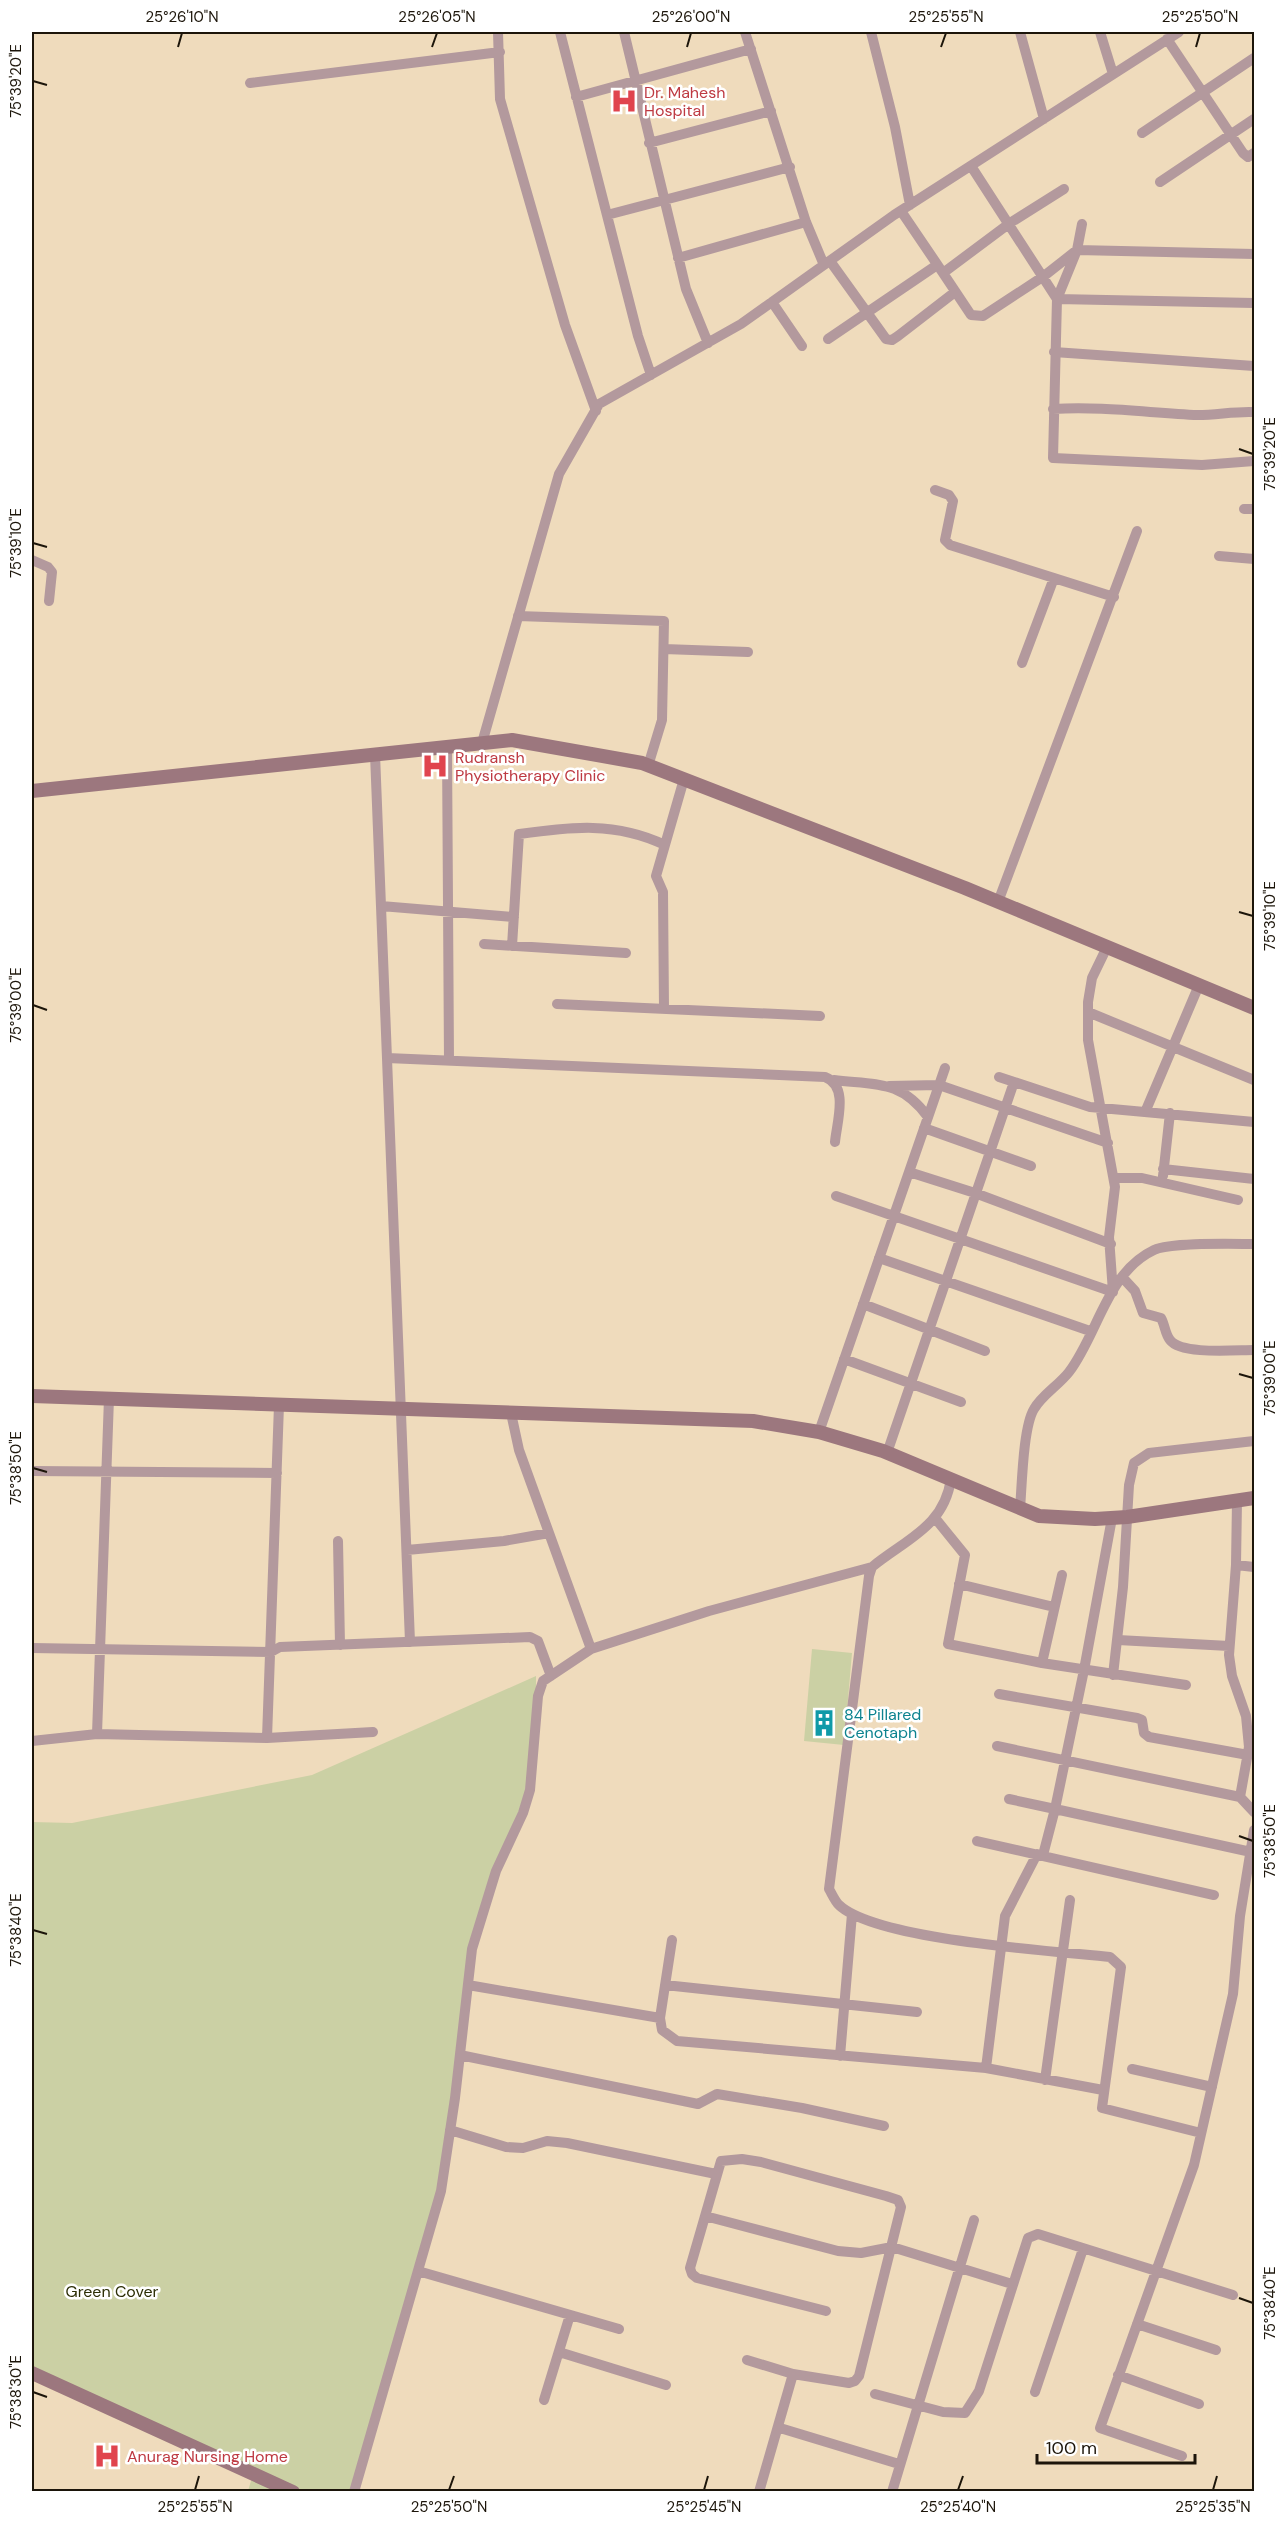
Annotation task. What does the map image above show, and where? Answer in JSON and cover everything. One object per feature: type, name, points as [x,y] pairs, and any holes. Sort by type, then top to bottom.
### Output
[{"type":"street","points":[[498,32],[500,99],[565,325],[596,411]]},
{"type":"street","points":[[560,32],[638,336],[651,375]]},
{"type":"street","points":[[624,32],[686,289],[708,343]]},
{"type":"street","points":[[745,32],[806,222],[827,263],[882,336],[892,340],[956,292]]},
{"type":"street","points":[[871,32],[895,127],[905,208],[940,269],[971,315],[983,316],[1044,276],[1077,250],[1254,254]]},
{"type":"street","points":[[1020,32],[1044,119]]},
{"type":"street","points":[[1100,32],[1113,74]]},
{"type":"street","points":[[482,743],[560,474],[599,404],[708,343],[772,302],[905,208],[1179,32]]},
{"type":"street","points":[[1167,39],[1243,153],[1248,157],[1254,153]]},
{"type":"street","points":[[576,97],[751,49]]},
{"type":"street","points":[[250,83],[500,52]]},
{"type":"street","points":[[1142,133],[1254,58]]},
{"type":"street","points":[[649,143],[771,111]]},
{"type":"street","points":[[1160,182],[1254,119]]},
{"type":"street","points":[[970,166],[1010,223],[1057,299]]},
{"type":"street","points":[[607,215],[790,167]]},
{"type":"street","points":[[828,339],[1064,189]]},
{"type":"street","points":[[678,258],[806,222]]},
{"type":"street","points":[[1082,224],[1077,250],[1057,299],[1053,458],[1202,465],[1254,460]]},
{"type":"street","points":[[1057,299],[1254,303]]},
{"type":"street","points":[[772,302],[802,346]]},
{"type":"street","points":[[1054,352],[1254,366]]},
{"type":"street","points":[[1053,409],[1082,407],[1202,415],[1234,411],[1254,412]]},
{"type":"street","points":[[935,490],[949,495],[953,501],[945,540],[950,545],[1114,597]]},
{"type":"street","points":[[998,902],[1137,531]]},
{"type":"street","points":[[1219,556],[1254,559]]},
{"type":"street","points":[[32,560],[48,567],[52,572],[49,601]]},
{"type":"street","points":[[1022,663],[1054,578]]},
{"type":"street","points":[[518,616],[664,621],[662,720],[648,766]]},
{"type":"street","points":[[664,649],[748,652]]},
{"type":"street","points":[[32,791],[512,740],[648,766],[684,779],[998,902],[1254,1008]]},
{"type":"street","points":[[447,747],[448,1061]]},
{"type":"street","points":[[375,754],[410,1642]]},
{"type":"street","points":[[664,1009],[663,892],[656,876],[684,779]]},
{"type":"street","points":[[512,946],[519,834],[582,826],[604,828],[665,845]]},
{"type":"street","points":[[381,906],[514,917]]},
{"type":"street","points":[[484,944],[626,953]]},
{"type":"street","points":[[1107,947],[1092,978],[1088,1012],[1088,1040],[1115,1187],[1109,1237],[1113,1292]]},
{"type":"street","points":[[1146,1110],[1199,985]]},
{"type":"street","points":[[557,1004],[820,1016]]},
{"type":"street","points":[[1088,1012],[1254,1080]]},
{"type":"street","points":[[387,1058],[825,1077],[888,1086],[939,1085],[1108,1143]]},
{"type":"street","points":[[819,1432],[945,1068]]},
{"type":"street","points":[[999,1077],[1101,1108],[1146,1110],[1254,1122]]},
{"type":"street","points":[[834,1080],[838,1086],[840,1103],[835,1142]]},
{"type":"street","points":[[887,1453],[1014,1082]]},
{"type":"street","points":[[888,1086],[911,1096],[928,1117]]},
{"type":"street","points":[[1162,1182],[1170,1113]]},
{"type":"street","points":[[924,1128],[1031,1166]]},
{"type":"street","points":[[1163,1169],[1254,1179]]},
{"type":"street","points":[[909,1172],[975,1193],[1111,1244]]},
{"type":"street","points":[[1114,1178],[1142,1178],[1239,1200]]},
{"type":"street","points":[[836,1196],[1113,1292]]},
{"type":"street","points":[[1020,1509],[1028,1426],[1034,1409],[1069,1372],[1113,1292],[1137,1260],[1156,1249],[1217,1243],[1254,1244]]},
{"type":"street","points":[[879,1258],[1090,1331]]},
{"type":"street","points":[[1123,1278],[1135,1291],[1143,1313],[1161,1318],[1167,1338],[1175,1346],[1187,1349],[1254,1350]]},
{"type":"street","points":[[863,1304],[985,1351]]},
{"type":"street","points":[[844,1359],[961,1402]]},
{"type":"street","points":[[32,1396],[753,1421],[819,1432],[887,1453],[1039,1516],[1127,1517],[1254,1498]]},
{"type":"street","points":[[97,1734],[98,1648],[109,1398]]},
{"type":"street","points":[[267,1738],[279,1405]]},
{"type":"street","points":[[511,1413],[519,1450],[591,1649]]},
{"type":"street","points":[[1113,1675],[1118,1640],[1130,1471],[1141,1456],[1149,1453],[1254,1441]]},
{"type":"street","points":[[32,1470],[277,1473]]},
{"type":"street","points":[[354,2492],[441,2191],[478,1924],[496,1871],[523,1813],[530,1790],[538,1696],[543,1681],[591,1649],[797,1586],[872,1567],[924,1531],[948,1497],[951,1479]]},
{"type":"street","points":[[1237,1501],[1236,1565],[1229,1646],[1232,1676],[1246,1716],[1249,1773],[1240,1797]]},
{"type":"street","points":[[935,1518],[965,1555],[948,1644],[1042,1663],[1186,1685]]},
{"type":"street","points":[[986,2068],[1005,1916],[1011,1901],[1040,1855],[1055,1809],[1112,1518]]},
{"type":"street","points":[[407,1550],[504,1541],[549,1533]]},
{"type":"street","points":[[338,1540],[340,1645]]},
{"type":"street","points":[[1236,1565],[1254,1567]]},
{"type":"street","points":[[872,1567],[869,1576],[830,1889],[837,1904],[852,1914],[917,1935],[1110,1957],[1121,1968],[1102,2108],[1201,2133]]},
{"type":"street","points":[[1042,1663],[1062,1575]]},
{"type":"street","points":[[959,1584],[1054,1607]]},
{"type":"street","points":[[32,1648],[271,1652],[280,1647],[531,1637],[538,1641],[551,1676]]},
{"type":"street","points":[[1118,1640],[1229,1646]]},
{"type":"street","points":[[999,1694],[1137,1718],[1142,1720],[1144,1733],[1157,1739],[1248,1755]]},
{"type":"street","points":[[32,1741],[97,1734],[267,1738],[373,1732]]},
{"type":"street","points":[[997,1746],[1240,1797],[1254,1812]]},
{"type":"street","points":[[1009,1799],[1251,1852]]},
{"type":"street","points":[[1182,2456],[1100,2428],[1194,2165],[1233,1994],[1240,1916],[1254,1830]]},
{"type":"street","points":[[977,1841],[1214,1895]]},
{"type":"street","points":[[1044,2080],[1070,1900]]},
{"type":"street","points":[[840,2056],[852,1914]]},
{"type":"street","points":[[672,1940],[660,2018],[662,2030],[667,2036],[677,2041],[986,2068],[1103,2090]]},
{"type":"street","points":[[468,1985],[660,2018]]},
{"type":"street","points":[[665,1985],[917,2012]]},
{"type":"street","points":[[460,2055],[698,2104],[717,2094],[802,2108],[884,2126]]},
{"type":"street","points":[[1132,2069],[1212,2087]]},
{"type":"street","points":[[450,2130],[506,2146],[523,2148],[547,2141],[567,2143],[716,2174]]},
{"type":"street","points":[[747,2360],[793,2374],[849,2383],[855,2381],[901,2207],[898,2200],[761,2162],[721,2161],[690,2268],[692,2274],[697,2278],[826,2311]]},
{"type":"street","points":[[705,2216],[838,2251],[861,2253],[892,2247],[1012,2284]]},
{"type":"street","points":[[892,2492],[916,2406],[974,2220]]},
{"type":"street","points":[[875,2394],[916,2406],[956,2414],[965,2413],[979,2391],[1028,2238],[1038,2234],[1233,2295]]},
{"type":"street","points":[[1035,2392],[1083,2249]]},
{"type":"street","points":[[418,2271],[619,2329]]},
{"type":"street","points":[[544,2400],[570,2315]]},
{"type":"street","points":[[1137,2324],[1216,2350]]},
{"type":"street","points":[[558,2352],[666,2385]]},
{"type":"street","points":[[32,2373],[293,2492]]},
{"type":"street","points":[[761,2491],[793,2374]]},
{"type":"street","points":[[1118,2375],[1199,2403]]},
{"type":"street","points":[[780,2428],[899,2464]]},
{"type":"green space","points":[[812,1649],[852,1653],[844,1745],[804,1741]]},
{"type":"green space","name":"Green Cover","points":[[536,1676],[536,1739],[526,1803],[473,1934],[452,2117],[432,2220],[351,2491],[248,2491],[253,2474],[32,2373],[32,1822],[72,1823],[312,1775]]},
{"type":"place","name":"Dr. Mahesh Hospital","points":[[624,101]]},
{"type":"place","name":"Rudransh Physiotherapy Clinic","points":[[435,766]]},
{"type":"place","name":"84 Pillared Cenotaph","points":[[824,1723]]},
{"type":"place","name":"Anurag Nursing Home","points":[[107,2456]]}]
